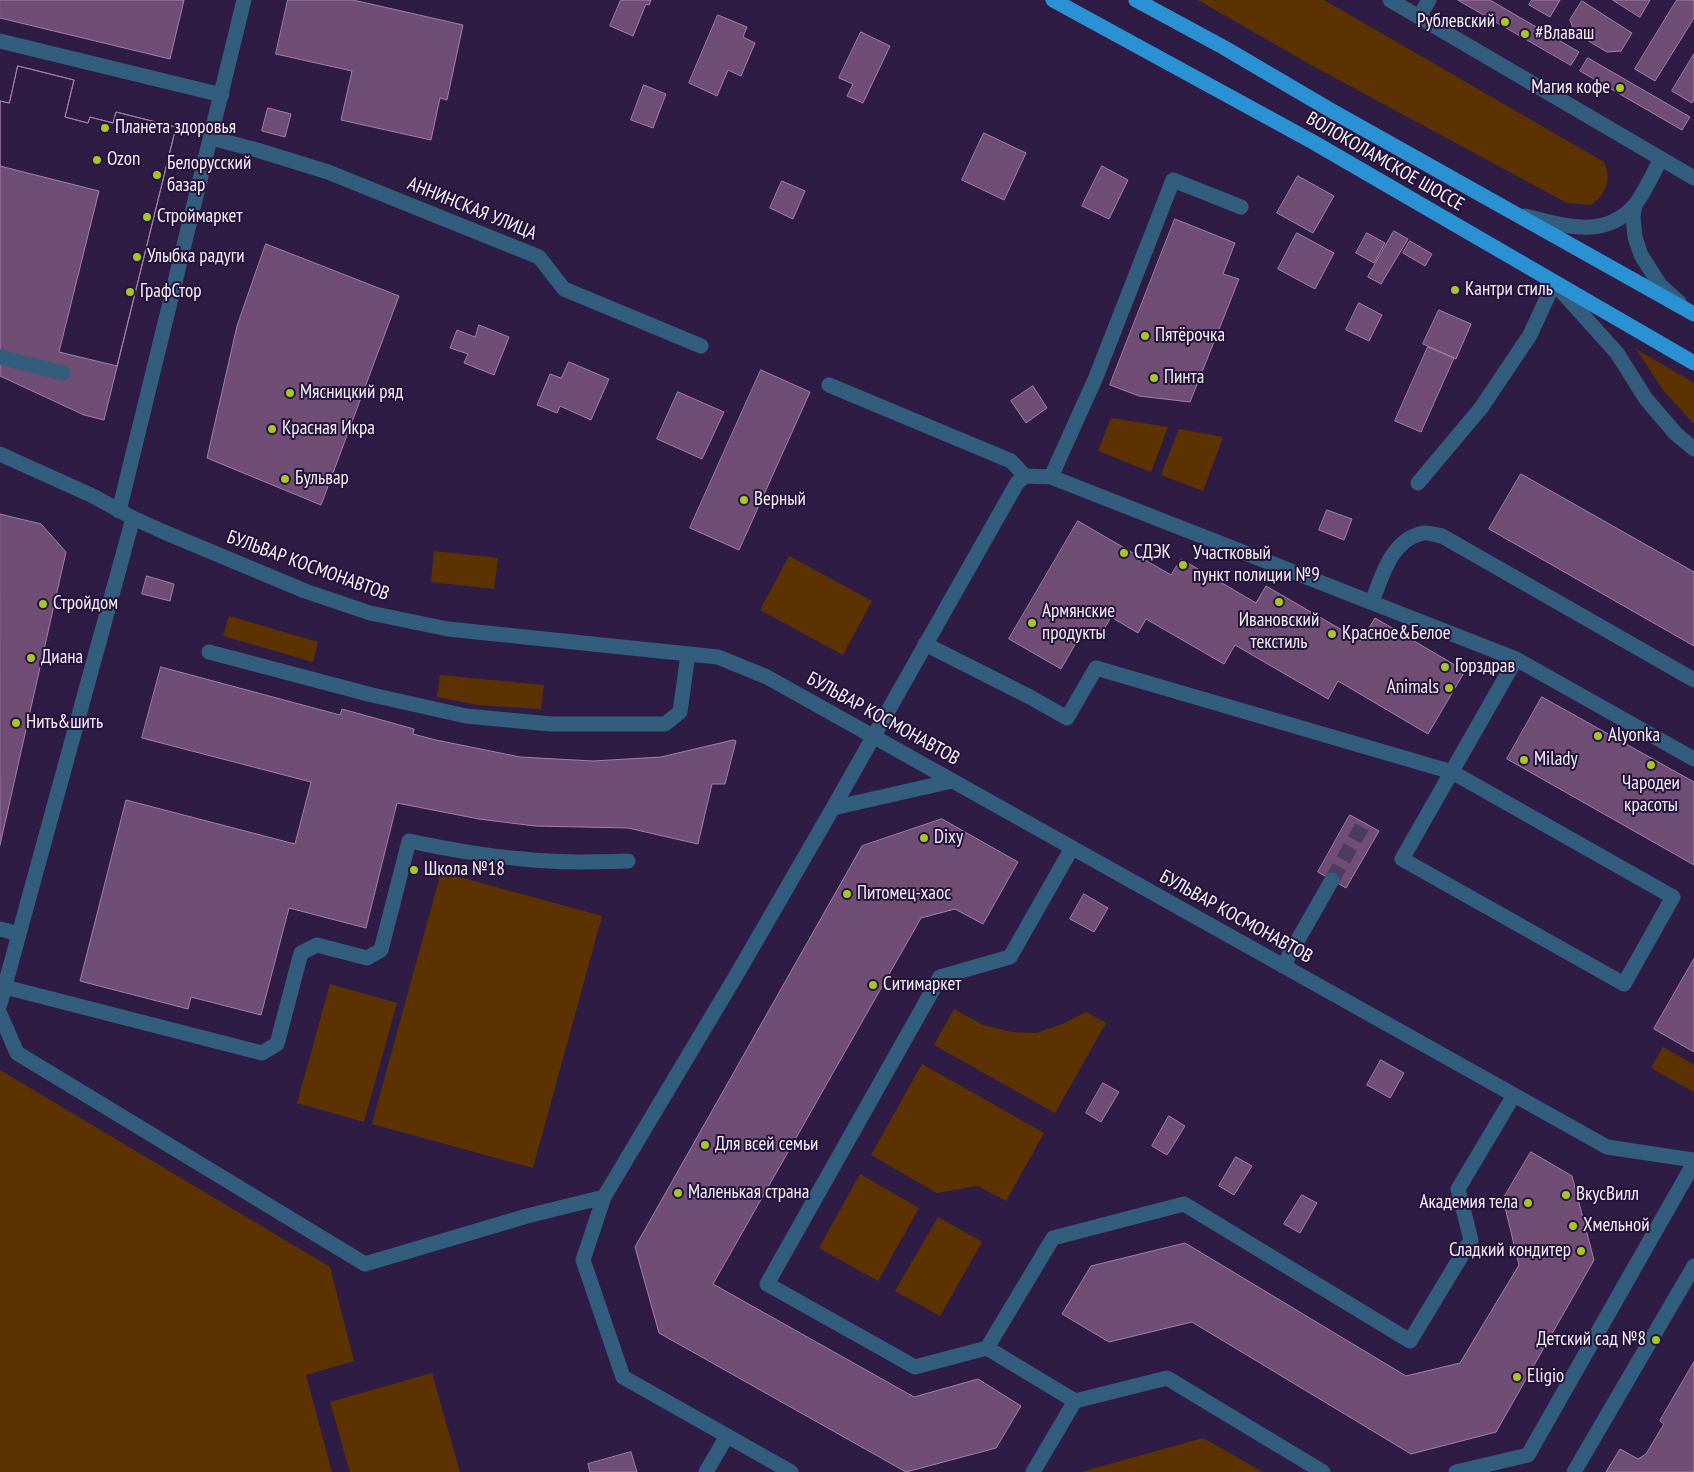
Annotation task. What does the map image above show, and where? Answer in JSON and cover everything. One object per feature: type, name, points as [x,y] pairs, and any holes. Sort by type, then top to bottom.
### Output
[{"type":"main road","name":"ВОЛОКОЛАМСКОЕ ШОССЕ","points":[[1053,0],[1313,142],[1694,363]]},
{"type":"main road","name":"ВОЛОКОЛАМСКОЕ ШОССЕ","points":[[1136,0],[1692,312]]},
{"type":"street","points":[[0,1004],[126,514],[244,0]]},
{"type":"street","points":[[1390,0],[1694,178]]},
{"type":"street","points":[[1419,17],[1429,0]]},
{"type":"street","points":[[0,41],[222,95]]},
{"type":"street","name":"АННИНСКАЯ УЛИЦА","points":[[211,138],[328,172],[539,257],[564,289],[701,346]]},
{"type":"street","points":[[1516,214],[1568,227],[1590,228],[1610,222],[1626,213],[1635,204],[1661,159]]},
{"type":"street","points":[[1051,477],[1096,377],[1173,180],[1241,207]]},
{"type":"street","points":[[1635,204],[1633,216],[1635,237],[1641,255],[1660,285],[1692,312]]},
{"type":"street","points":[[1418,483],[1481,408],[1530,336],[1554,283],[1617,353],[1646,399],[1676,434],[1694,449]]},
{"type":"street","points":[[0,357],[63,373]]},
{"type":"street","points":[[829,385],[1011,461],[1025,476]]},
{"type":"street","name":"БУЛЬВАР КОСМОНАВТОВ","points":[[0,454],[93,496],[126,514],[305,590],[377,615],[448,629],[718,657],[767,677],[1607,1147],[1694,1161]]},
{"type":"street","points":[[791,1472],[623,1376],[583,1260],[604,1197],[737,974],[1017,483],[1025,476],[1051,477],[1516,658],[1694,759]]},
{"type":"street","points":[[1372,602],[1387,565],[1397,549],[1410,539],[1424,533],[1442,536],[1694,680]]},
{"type":"street","points":[[925,644],[1030,697],[1067,718],[1096,668],[1452,772],[1673,897],[1624,984],[1402,859],[1452,772],[1516,658]]},
{"type":"street","points":[[209,652],[372,696],[466,716],[551,724],[665,724],[680,712],[688,654]]},
{"type":"street","points":[[833,808],[952,781]]},
{"type":"street","points":[[4,987],[262,1053],[278,1044],[301,953],[317,945],[367,958],[381,950],[409,841],[469,853],[524,860],[628,862]]},
{"type":"street","points":[[1072,848],[1010,957],[940,977],[767,1284],[915,1367],[987,1348],[1054,1238],[1184,1204],[1410,1341],[1471,1240],[1458,1189],[1514,1096]]},
{"type":"street","points":[[1283,966],[1332,880]]},
{"type":"street","points":[[0,929],[19,934]]},
{"type":"street","points":[[0,1014],[17,1053],[365,1264],[527,1216],[604,1197]]},
{"type":"street","points":[[1456,1472],[1528,1455],[1694,1161]]},
{"type":"street","points":[[1574,1472],[1694,1266]]},
{"type":"street","points":[[987,1348],[1075,1401],[1167,1378],[1323,1472]]},
{"type":"street","points":[[1033,1472],[1075,1401]]},
{"type":"street","points":[[704,1471],[727,1436]]},
{"type":"shaded area","points":[[1198,0],[1324,0],[1604,162],[1607,180],[1604,191],[1591,205],[1567,203],[1313,66]]},
{"type":"shaded area","points":[[1636,349],[1694,383],[1694,424],[1663,390]]},
{"type":"shaded area","points":[[1111,418],[1168,427],[1151,472],[1098,451]]},
{"type":"shaded area","points":[[1179,429],[1223,437],[1203,491],[1161,475]]},
{"type":"shaded area","points":[[434,551],[498,558],[494,589],[431,582]]},
{"type":"shaded area","points":[[789,556],[872,601],[843,655],[760,610]]},
{"type":"shaded area","points":[[229,616],[318,642],[313,662],[223,636]]},
{"type":"shaded area","points":[[440,675],[544,685],[541,709],[478,705],[437,697]]},
{"type":"shaded area","points":[[441,872],[602,916],[533,1168],[372,1124]]},
{"type":"shaded area","points":[[330,984],[397,1003],[364,1122],[297,1103]]},
{"type":"shaded area","points":[[954,1009],[983,1025],[1011,1032],[1036,1033],[1063,1024],[1086,1012],[1106,1023],[1055,1113],[934,1045]]},
{"type":"shaded area","points":[[1663,1047],[1694,1065],[1694,1092],[1651,1068]]},
{"type":"shaded area","points":[[922,1064],[1044,1133],[1006,1201],[978,1186],[937,1193],[871,1155]]},
{"type":"shaded area","points":[[0,1070],[330,1267],[354,1361],[306,1375],[332,1472],[0,1472]]},
{"type":"shaded area","points":[[860,1174],[919,1208],[878,1281],[819,1248]]},
{"type":"shaded area","points":[[938,1217],[982,1242],[940,1316],[895,1291]]},
{"type":"shaded area","points":[[432,1373],[460,1472],[350,1472],[330,1402]]},
{"type":"shaded area","points":[[1203,1438],[1263,1472],[1081,1472]]},
{"type":"building","points":[[0,0],[184,0],[170,59],[0,18]]},
{"type":"building","points":[[288,0],[353,0],[463,25],[447,100],[440,98],[431,140],[341,120],[352,71],[276,54]]},
{"type":"building","points":[[621,0],[651,0],[649,5],[646,4],[633,36],[610,26]]},
{"type":"building","points":[[1458,0],[1490,0],[1579,52],[1571,65]]},
{"type":"building","points":[[1532,0],[1560,0],[1550,17],[1529,5]]},
{"type":"building","points":[[1613,0],[1650,0],[1640,17]]},
{"type":"building","points":[[1677,0],[1694,0],[1694,18],[1655,81],[1635,69]]},
{"type":"building","points":[[1582,1],[1632,33],[1621,51],[1607,52],[1575,33],[1570,20]]},
{"type":"building","points":[[718,15],[747,27],[743,37],[755,43],[741,76],[728,70],[717,96],[689,83]]},
{"type":"building","points":[[861,32],[890,46],[863,103],[847,96],[853,84],[839,78]]},
{"type":"building","points":[[1694,54],[1694,100],[1692,103],[1672,91]]},
{"type":"building","points":[[1588,58],[1690,117],[1682,130],[1580,71]]},
{"type":"building","points":[[18,66],[74,80],[65,117],[88,123],[90,117],[113,123],[116,112],[176,127],[117,366],[59,352],[99,191],[0,166],[0,101],[9,103]]},
{"type":"building","points":[[18,66],[74,80],[65,117],[88,123],[90,117],[113,123],[116,112],[176,127],[104,420],[84,415],[0,376],[0,101],[9,103]]},
{"type":"building","points":[[644,85],[666,94],[653,128],[631,120]]},
{"type":"building","points":[[268,108],[291,114],[285,137],[262,131]]},
{"type":"building","points":[[984,133],[1026,153],[1004,200],[962,180]]},
{"type":"building","points":[[1102,166],[1128,180],[1109,219],[1082,206]]},
{"type":"building","points":[[1298,176],[1334,196],[1313,233],[1277,213]]},
{"type":"building","points":[[782,181],[805,191],[793,219],[770,208]]},
{"type":"building","points":[[1175,219],[1235,243],[1223,274],[1239,279],[1190,402],[1139,396],[1110,385]]},
{"type":"building","points":[[1394,231],[1408,239],[1381,284],[1368,277]]},
{"type":"building","points":[[1297,233],[1334,253],[1315,289],[1278,269]]},
{"type":"building","points":[[1367,233],[1385,243],[1374,263],[1356,253]]},
{"type":"building","points":[[1410,241],[1432,254],[1425,266],[1403,253]]},
{"type":"building","points":[[266,244],[399,296],[321,505],[207,458],[237,326]]},
{"type":"building","points":[[1359,303],[1382,315],[1369,341],[1346,330]]},
{"type":"building","points":[[1439,310],[1471,324],[1456,359],[1423,344]]},
{"type":"building","points":[[479,325],[509,337],[494,375],[464,363],[468,354],[450,348],[457,330],[475,337]]},
{"type":"building","points":[[1428,347],[1454,358],[1421,432],[1395,421]]},
{"type":"building","points":[[569,362],[609,379],[591,420],[560,406],[557,413],[537,405],[550,374],[561,378]]},
{"type":"building","points":[[761,370],[810,392],[739,550],[690,528]]},
{"type":"building","points":[[1033,386],[1047,408],[1026,423],[1011,401]]},
{"type":"building","points":[[678,392],[724,412],[702,459],[657,439]]},
{"type":"building","points":[[1521,474],[1694,572],[1694,646],[1489,529]]},
{"type":"building","points":[[1327,510],[1352,519],[1344,540],[1319,530]]},
{"type":"building","points":[[0,514],[41,524],[66,552],[0,845]]},
{"type":"building","points":[[1078,521],[1171,575],[1181,559],[1256,603],[1266,586],[1361,641],[1375,618],[1465,671],[1428,734],[1338,681],[1328,699],[1235,645],[1224,664],[1146,619],[1138,633],[1111,617],[1099,638],[1084,629],[1061,669],[1009,639]]},
{"type":"building","points":[[147,576],[174,584],[170,601],[142,594]]},
{"type":"building","points":[[161,667],[340,715],[342,709],[414,729],[413,734],[436,740],[520,757],[593,761],[661,757],[733,740],[736,741],[725,784],[712,784],[698,844],[628,828],[535,826],[479,819],[397,803],[366,928],[289,908],[261,1015],[191,997],[188,1009],[80,981],[126,800],[295,844],[311,782],[142,738]]},
{"type":"building","points":[[1542,697],[1694,782],[1694,865],[1507,759]]},
{"type":"building","points":[[1350,815],[1379,831],[1346,888],[1318,872]]},
{"type":"building","points":[[942,819],[1018,862],[983,924],[955,909],[921,918],[713,1284],[914,1397],[978,1379],[1021,1406],[996,1448],[906,1472],[659,1333],[635,1247],[862,846]]},
{"type":"building","points":[[1084,894],[1108,908],[1094,932],[1070,919]]},
{"type":"building","points":[[1694,959],[1694,1052],[1654,1029]]},
{"type":"building","points":[[1381,1060],[1404,1073],[1390,1098],[1367,1085]]},
{"type":"building","points":[[1103,1083],[1119,1092],[1101,1122],[1086,1113]]},
{"type":"building","points":[[1169,1116],[1185,1126],[1167,1155],[1152,1146]]},
{"type":"building","points":[[1531,1152],[1572,1176],[1594,1260],[1496,1432],[1411,1454],[1192,1322],[1109,1342],[1062,1314],[1091,1266],[1185,1243],[1406,1376],[1460,1363],[1519,1265],[1503,1199]]},
{"type":"building","points":[[1236,1157],[1252,1166],[1234,1195],[1219,1186]]},
{"type":"building","points":[[1302,1195],[1317,1203],[1300,1233],[1284,1224]]},
{"type":"building","points":[[1694,1362],[1694,1472],[1606,1472],[1620,1449],[1638,1459],[1646,1454],[1664,1424],[1660,1421]]},
{"type":"building","points":[[631,1452],[637,1472],[590,1472],[588,1464]]},
{"type":"tunnel","points":[[1332,880],[1364,823]]},
{"type":"place","name":"Рублевский","points":[[1505,22]]},
{"type":"place","name":"#Влаваш","points":[[1525,34]]},
{"type":"place","name":"Магия кофе","points":[[1620,88]]},
{"type":"place","name":"Планета здоровья","points":[[105,128]]},
{"type":"place","name":"Ozon","points":[[97,160]]},
{"type":"place","name":"Белорусский базар","points":[[157,175]]},
{"type":"place","name":"Строймаркет","points":[[147,217]]},
{"type":"place","name":"Улыбка радуги","points":[[137,257]]},
{"type":"place","name":"Кантри стиль","points":[[1455,290]]},
{"type":"place","name":"ГрафСтор","points":[[130,292]]},
{"type":"place","name":"Пятёрочка","points":[[1145,336]]},
{"type":"place","name":"Пинта","points":[[1154,378]]},
{"type":"place","name":"Мясницкий ряд","points":[[290,393]]},
{"type":"place","name":"Красная Икра","points":[[272,429]]},
{"type":"place","name":"Бульвар","points":[[285,479]]},
{"type":"place","name":"Верный","points":[[744,500]]},
{"type":"place","name":"СДЭК","points":[[1124,553]]},
{"type":"place","name":"Участковый пункт полиции №9","points":[[1183,565]]},
{"type":"place","name":"Ивановский текстиль","points":[[1279,602]]},
{"type":"place","name":"Стройдом","points":[[43,604]]},
{"type":"place","name":"Армянские продукты","points":[[1032,623]]},
{"type":"place","name":"Красное&Белое","points":[[1332,634]]},
{"type":"place","name":"Диана","points":[[31,658]]},
{"type":"place","name":"Горздрав","points":[[1445,667]]},
{"type":"place","name":"Animals","points":[[1449,688]]},
{"type":"place","name":"Нить&шить","points":[[16,723]]},
{"type":"place","name":"Alyonka","points":[[1598,736]]},
{"type":"place","name":"Milady","points":[[1524,760]]},
{"type":"place","name":"Чародеи красоты","points":[[1651,765]]},
{"type":"place","name":"Dixy","points":[[924,838]]},
{"type":"place","name":"Школа №18","points":[[414,870]]},
{"type":"place","name":"Питомец-хаос","points":[[847,894]]},
{"type":"place","name":"Ситимаркет","points":[[873,985]]},
{"type":"place","name":"Для всей семьи","points":[[705,1145]]},
{"type":"place","name":"Маленькая страна","points":[[678,1193]]},
{"type":"place","name":"ВкусВилл","points":[[1566,1195]]},
{"type":"place","name":"Академия тела","points":[[1528,1203]]},
{"type":"place","name":"Хмельной","points":[[1573,1226]]},
{"type":"place","name":"Сладкий кондитер","points":[[1581,1251]]},
{"type":"place","name":"Детский сад №8","points":[[1656,1340]]},
{"type":"place","name":"Eligio","points":[[1517,1377]]}]
